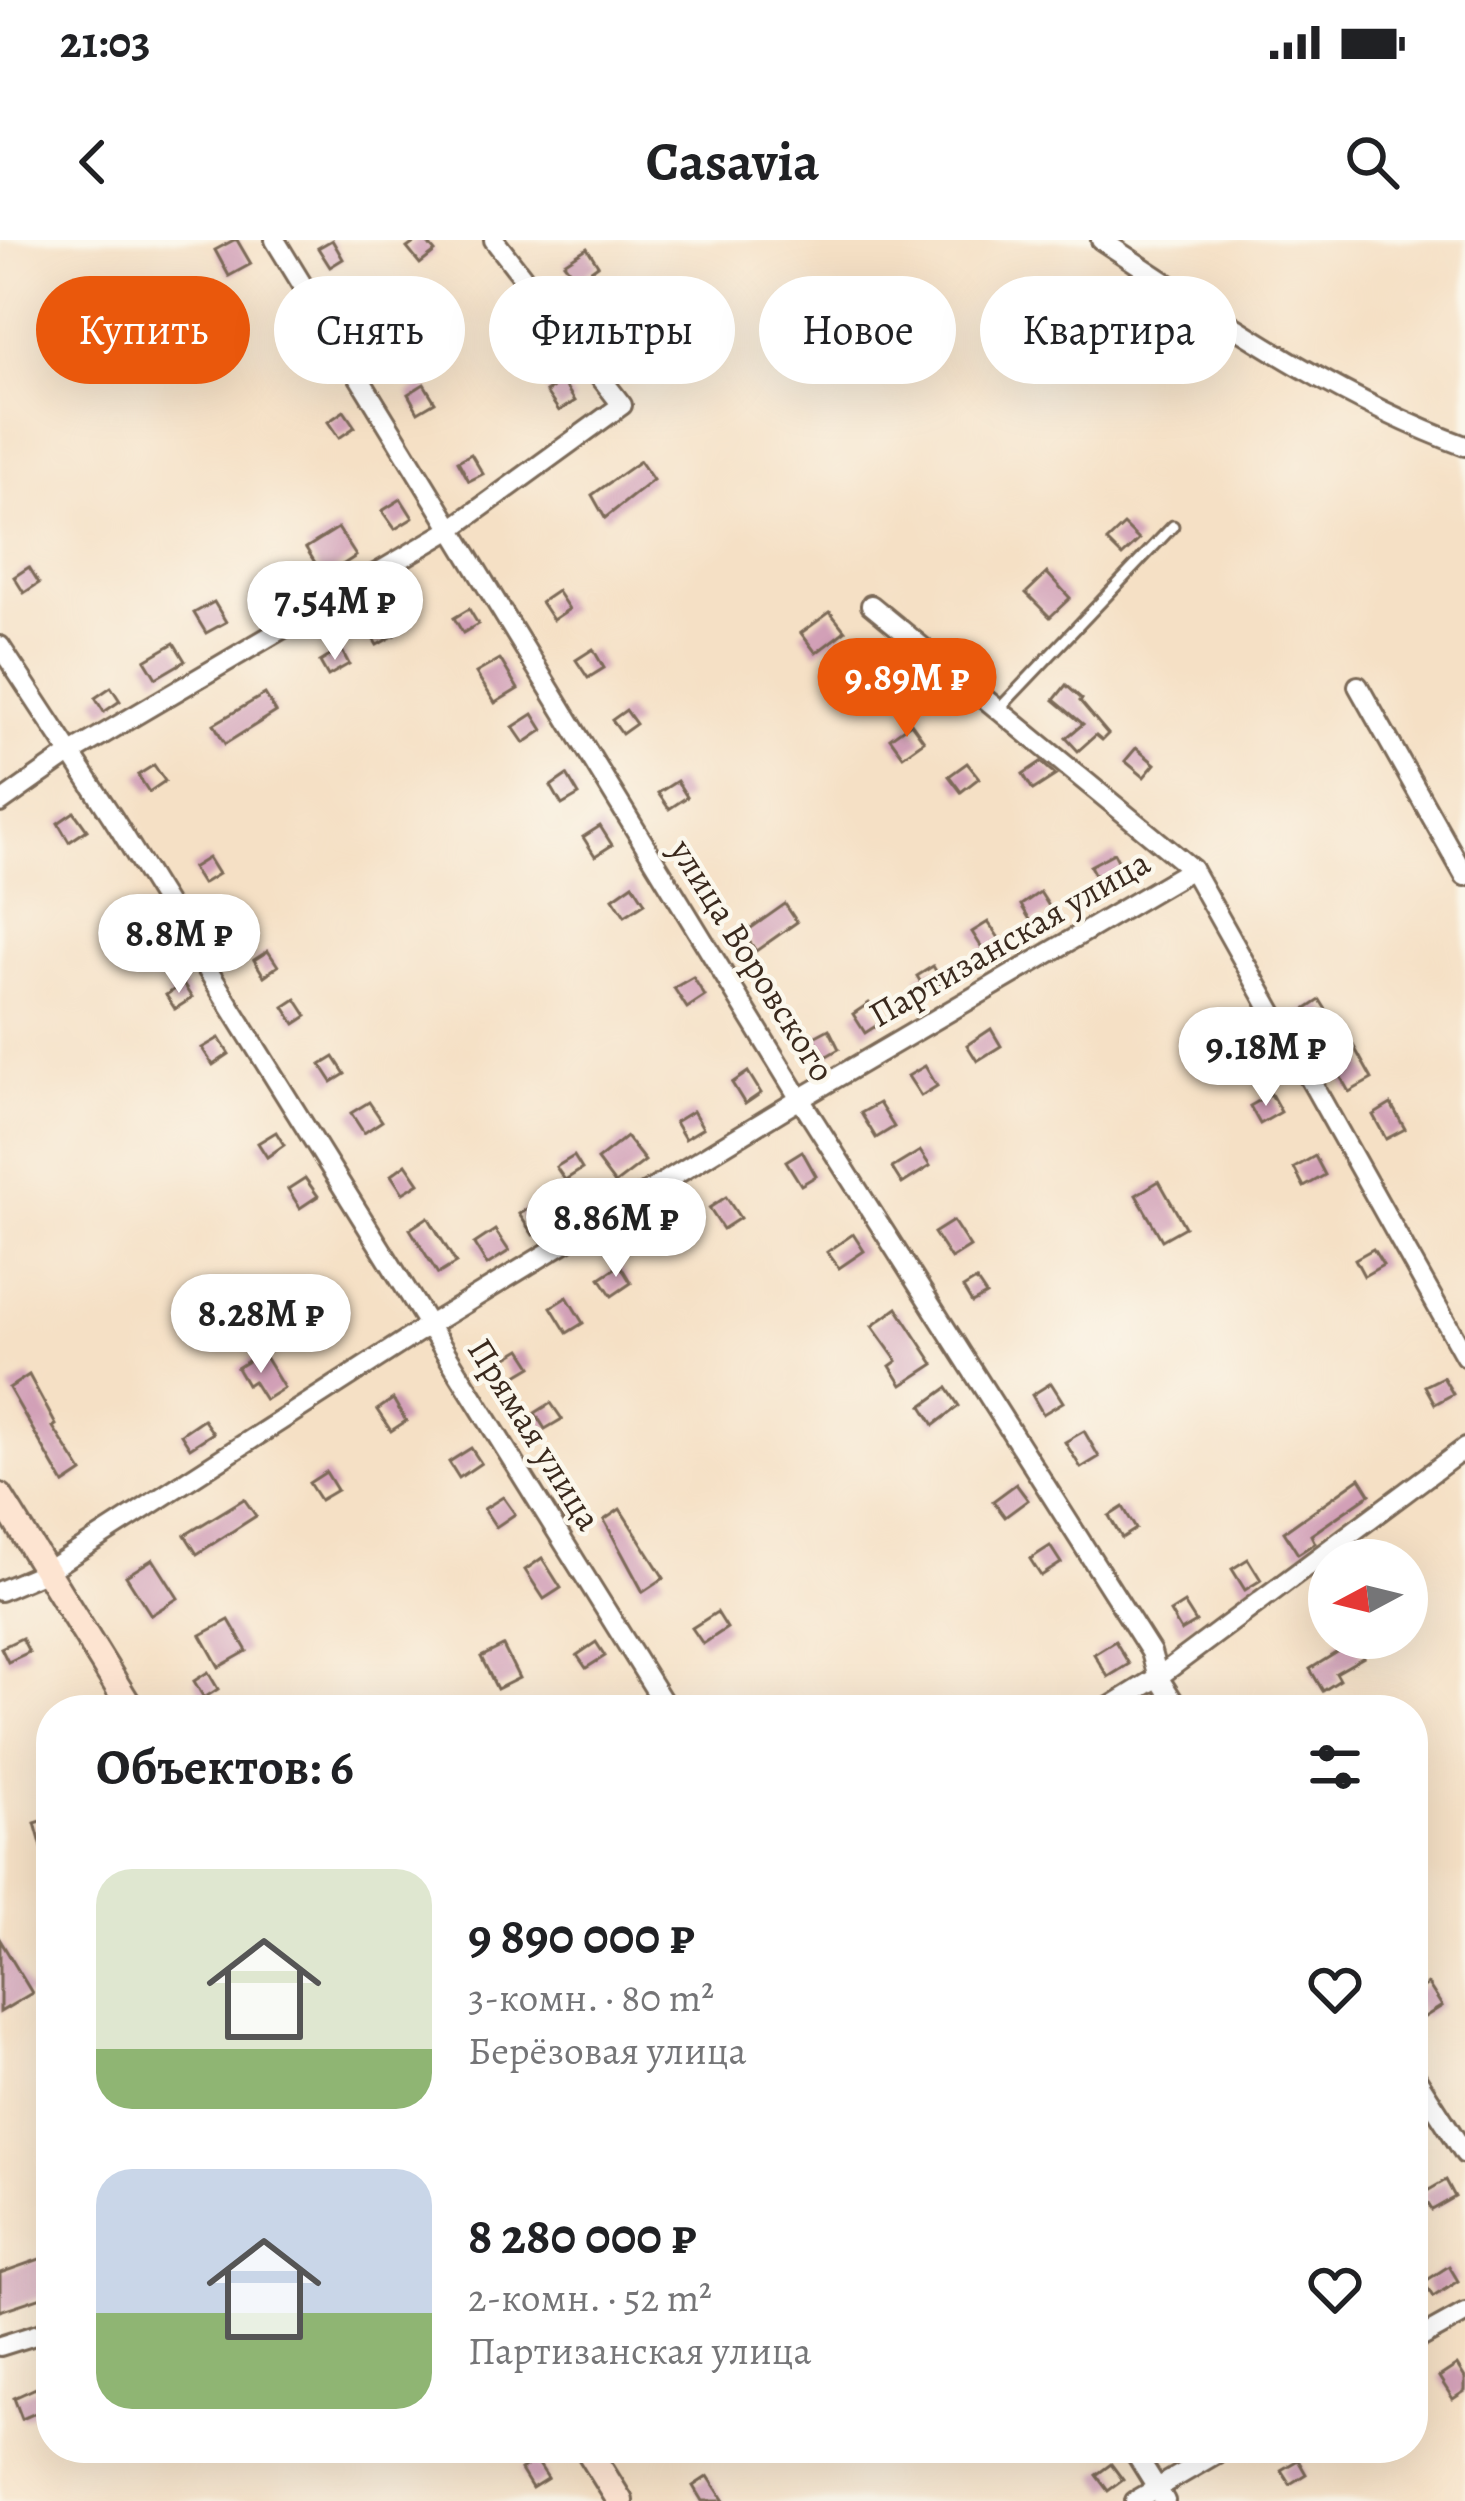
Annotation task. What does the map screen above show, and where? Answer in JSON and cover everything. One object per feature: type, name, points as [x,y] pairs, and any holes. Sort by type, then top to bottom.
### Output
[{"type":"street","name":"улица Воровского","points":[[275,240],[800,1099],[1151,1652],[1169,1695]]},
{"type":"street","points":[[0,803],[68,755],[450,530],[622,405],[494,240]]},
{"type":"street","points":[[1101,240],[1244,333],[1409,426],[1465,446]]},
{"type":"street","points":[[871,605],[1192,869],[1465,1356]]},
{"type":"street","name":"Прямая улица","points":[[0,646],[113,818],[659,1695]]},
{"type":"street","points":[[1358,686],[1465,876]]},
{"type":"street","name":"Партизанская улица","points":[[0,1591],[47,1570],[426,1327],[800,1099],[1192,869]]},
{"type":"street","points":[[1129,1695],[1465,1448]]},
{"type":"street","points":[[0,1496],[124,1695]]},
{"type":"street","points":[[1428,2096],[1465,2154]]},
{"type":"street","points":[[1428,2334],[1465,2313]]},
{"type":"street","points":[[0,2346],[36,2335]]},
{"type":"street","points":[[596,2463],[620,2501]]},
{"type":"street","points":[[1141,2463],[1161,2494]]},
{"type":"street","points":[[1135,2501],[1161,2494],[1205,2463]]},
{"type":"lane","points":[[998,710],[1173,526]]},
{"type":"building","points":[[237,240],[251,264],[229,276],[215,250]]},
{"type":"building","points":[[332,240],[343,259],[330,267],[318,248]]},
{"type":"building","points":[[425,240],[435,252],[420,264],[407,248]]},
{"type":"building","points":[[587,248],[598,265],[583,276],[574,276],[564,263]]},
{"type":"building","points":[[424,384],[435,402],[418,412],[408,394]]},
{"type":"building","points":[[564,384],[575,401],[559,411],[546,392]]},
{"type":"building","points":[[344,411],[355,427],[339,438],[328,422]]},
{"type":"building","points":[[471,454],[483,474],[469,481],[458,461]]},
{"type":"building","points":[[640,461],[653,480],[605,518],[592,495]]},
{"type":"building","points":[[401,499],[413,518],[395,529],[382,511]]},
{"type":"building","points":[[1124,525],[1139,540],[1122,556],[1107,541]]},
{"type":"building","points":[[338,528],[356,556],[324,577],[306,548]]},
{"type":"building","points":[[29,567],[39,583],[24,593],[14,577]]},
{"type":"building","points":[[1047,573],[1070,598],[1050,617],[1026,593]]},
{"type":"building","points":[[268,583],[279,601],[263,610],[252,592]]},
{"type":"building","points":[[557,591],[569,609],[553,620],[541,602]]},
{"type":"building","points":[[214,602],[226,622],[206,633],[194,613]]},
{"type":"building","points":[[469,609],[478,624],[463,633],[454,618]]},
{"type":"building","points":[[830,612],[845,631],[816,653],[801,633]]},
{"type":"building","points":[[386,619],[395,635],[377,645],[368,630]]},
{"type":"building","points":[[174,643],[185,661],[156,678],[145,660]]},
{"type":"building","points":[[341,649],[349,664],[328,676],[320,662]]},
{"type":"building","points":[[593,649],[604,668],[588,678],[576,660]]},
{"type":"building","points":[[500,659],[518,689],[495,703],[476,673]]},
{"type":"building","points":[[865,659],[876,673],[857,689],[845,674]]},
{"type":"building","points":[[1066,685],[1108,734],[1102,740],[1096,735],[1078,751],[1066,738],[1083,724],[1054,700]]},
{"type":"building","points":[[111,687],[120,701],[104,712],[95,698]]},
{"type":"building","points":[[265,694],[276,712],[225,744],[214,724]]},
{"type":"building","points":[[626,710],[636,724],[622,734],[612,720]]},
{"type":"building","points":[[533,714],[543,730],[524,743],[513,727]]},
{"type":"building","points":[[911,723],[924,741],[903,756],[890,738]]},
{"type":"building","points":[[1136,748],[1155,764],[1144,777],[1125,761]]},
{"type":"building","points":[[1041,762],[1056,775],[1033,790],[1023,774]]},
{"type":"building","points":[[967,763],[979,778],[961,792],[949,776]]},
{"type":"building","points":[[154,765],[165,781],[149,792],[138,775]]},
{"type":"building","points":[[567,775],[579,795],[562,805],[551,786]]},
{"type":"building","points":[[677,781],[687,797],[669,809],[658,793]]},
{"type":"building","points":[[74,812],[87,830],[69,842],[58,823]]},
{"type":"building","points":[[600,826],[612,845],[595,856],[583,837]]},
{"type":"building","points":[[1114,853],[1124,872],[1101,886],[1090,866]]},
{"type":"building","points":[[208,858],[218,874],[202,884],[192,868]]},
{"type":"building","points":[[633,884],[645,903],[625,916],[613,898]]},
{"type":"building","points":[[1040,892],[1052,911],[1032,923],[1021,905]]},
{"type":"building","points":[[785,904],[797,922],[756,951],[744,933]]},
{"type":"building","points":[[988,922],[1001,941],[984,951],[972,932]]},
{"type":"building","points":[[268,951],[278,966],[264,976],[254,960]]},
{"type":"building","points":[[933,966],[943,983],[927,993],[917,976]]},
{"type":"building","points":[[693,977],[705,996],[687,1008],[674,988]]},
{"type":"building","points":[[183,984],[192,998],[175,1009],[166,995]]},
{"type":"building","points":[[296,999],[307,1016],[295,1024],[284,1007]]},
{"type":"building","points":[[1320,1000],[1330,1016],[1309,1030],[1299,1014]]},
{"type":"building","points":[[869,1003],[882,1022],[865,1033],[853,1014]]},
{"type":"building","points":[[829,1029],[839,1049],[825,1057],[814,1037]]},
{"type":"building","points":[[991,1029],[1001,1046],[977,1061],[967,1045]]},
{"type":"building","points":[[219,1038],[229,1054],[213,1065],[202,1048]]},
{"type":"building","points":[[1353,1045],[1372,1079],[1349,1092],[1330,1058]]},
{"type":"building","points":[[334,1057],[345,1074],[332,1082],[321,1065]]},
{"type":"building","points":[[925,1066],[937,1086],[921,1096],[908,1076]]},
{"type":"building","points":[[748,1072],[761,1093],[745,1104],[732,1083]]},
{"type":"building","points":[[1271,1094],[1281,1112],[1260,1124],[1250,1106]]},
{"type":"building","points":[[369,1102],[382,1121],[364,1133],[351,1113]]},
{"type":"building","points":[[879,1103],[894,1127],[876,1138],[861,1113]]},
{"type":"building","points":[[1391,1104],[1405,1129],[1386,1139],[1373,1115]]},
{"type":"building","points":[[693,1111],[703,1128],[685,1139],[675,1122]]},
{"type":"building","points":[[276,1132],[284,1145],[267,1157],[258,1143]]},
{"type":"building","points":[[626,1137],[645,1161],[615,1184],[597,1160]]},
{"type":"building","points":[[802,1151],[816,1176],[801,1185],[786,1161]]},
{"type":"building","points":[[920,1151],[930,1166],[902,1184],[892,1168]]},
{"type":"building","points":[[574,1156],[582,1169],[565,1180],[556,1167]]},
{"type":"building","points":[[1315,1156],[1325,1175],[1304,1187],[1294,1168]]},
{"type":"building","points":[[406,1164],[419,1183],[403,1193],[391,1175]]},
{"type":"building","points":[[305,1178],[318,1196],[300,1208],[288,1189]]},
{"type":"building","points":[[1159,1181],[1185,1227],[1162,1240],[1136,1195]]},
{"type":"building","points":[[726,1197],[740,1218],[723,1229],[709,1208]]},
{"type":"building","points":[[539,1201],[552,1222],[533,1235],[519,1214]]},
{"type":"building","points":[[428,1217],[456,1263],[438,1274],[410,1229]]},
{"type":"building","points":[[953,1221],[970,1247],[951,1259],[934,1233]]},
{"type":"building","points":[[495,1230],[509,1251],[487,1265],[474,1244]]},
{"type":"building","points":[[853,1234],[864,1251],[839,1268],[827,1252]]},
{"type":"building","points":[[1373,1249],[1383,1265],[1364,1276],[1355,1259]]},
{"type":"building","points":[[620,1265],[631,1283],[612,1296],[600,1278]]},
{"type":"building","points":[[976,1280],[986,1295],[972,1303],[963,1288]]},
{"type":"building","points":[[567,1297],[583,1323],[567,1333],[551,1307]]},
{"type":"building","points":[[897,1308],[934,1364],[902,1385],[890,1366],[897,1361],[872,1326]]},
{"type":"building","points":[[521,1349],[532,1366],[512,1378],[501,1361]]},
{"type":"building","points":[[262,1352],[284,1388],[265,1400],[253,1381],[247,1385],[237,1368]]},
{"type":"building","points":[[29,1375],[53,1427],[82,1472],[64,1484],[9,1388]]},
{"type":"building","points":[[1443,1377],[1453,1394],[1435,1404],[1425,1386]]},
{"type":"building","points":[[1051,1383],[1063,1402],[1043,1414],[1032,1395]]},
{"type":"building","points":[[947,1388],[959,1406],[934,1425],[922,1406]]},
{"type":"building","points":[[393,1399],[406,1421],[391,1431],[377,1410]]},
{"type":"building","points":[[551,1403],[562,1419],[545,1429],[535,1413]]},
{"type":"building","points":[[203,1419],[213,1433],[190,1448],[181,1434]]},
{"type":"building","points":[[1084,1431],[1099,1457],[1081,1468],[1065,1442]]},
{"type":"building","points":[[471,1448],[481,1463],[459,1478],[449,1462]]},
{"type":"building","points":[[326,1472],[337,1490],[320,1500],[309,1483]]},
{"type":"building","points":[[1360,1478],[1370,1494],[1311,1535],[1308,1548],[1298,1554],[1284,1532]]},
{"type":"building","points":[[1016,1484],[1028,1500],[1005,1517],[993,1501]]},
{"type":"building","points":[[503,1497],[515,1514],[496,1527],[484,1509]]},
{"type":"building","points":[[244,1499],[256,1516],[197,1554],[185,1535]]},
{"type":"building","points":[[1123,1507],[1136,1529],[1122,1538],[1109,1516]]},
{"type":"building","points":[[620,1509],[664,1578],[643,1592],[604,1520]]},
{"type":"building","points":[[1050,1546],[1061,1563],[1041,1576],[1030,1559]]},
{"type":"building","points":[[542,1558],[561,1588],[544,1599],[525,1570]]},
{"type":"building","points":[[153,1559],[178,1598],[151,1615],[126,1576]]},
{"type":"building","points":[[1248,1559],[1261,1580],[1245,1590],[1232,1569]]},
{"type":"building","points":[[1184,1603],[1196,1622],[1181,1631],[1170,1612]]},
{"type":"building","points":[[717,1612],[727,1628],[703,1644],[692,1628]]},
{"type":"building","points":[[229,1620],[247,1651],[219,1667],[201,1635]]},
{"type":"building","points":[[22,1638],[29,1652],[8,1662],[1,1648]]},
{"type":"building","points":[[1115,1641],[1129,1664],[1108,1677],[1094,1654]]},
{"type":"building","points":[[596,1642],[605,1656],[586,1668],[577,1655]]},
{"type":"building","points":[[503,1646],[519,1678],[497,1689],[481,1657]]},
{"type":"building","points":[[1326,1659],[1360,1659],[1336,1673],[1340,1680],[1323,1691],[1310,1669]]},
{"type":"building","points":[[208,1672],[218,1689],[202,1695],[194,1681]]},
{"type":"building","points":[[0,1940],[32,1993],[0,2012]]},
{"type":"building","points":[[1428,1984],[1442,2006],[1428,2015]]},
{"type":"building","points":[[1446,2180],[1455,2197],[1432,2210],[1428,2190]]},
{"type":"building","points":[[36,2260],[36,2299],[0,2311],[0,2273]]},
{"type":"building","points":[[1449,2266],[1458,2281],[1433,2297],[1428,2279]]},
{"type":"building","points":[[1457,2365],[1465,2378],[1465,2391],[1453,2399],[1439,2377]]},
{"type":"building","points":[[36,2388],[36,2413],[22,2419],[14,2398]]},
{"type":"building","points":[[538,2463],[548,2478],[532,2488],[521,2470]]},
{"type":"building","points":[[1300,2463],[1306,2474],[1290,2484],[1281,2470]]},
{"type":"building","points":[[1111,2464],[1123,2480],[1108,2491],[1096,2475]]},
{"type":"building","points":[[708,2476],[724,2501],[702,2501],[693,2486]]}]
